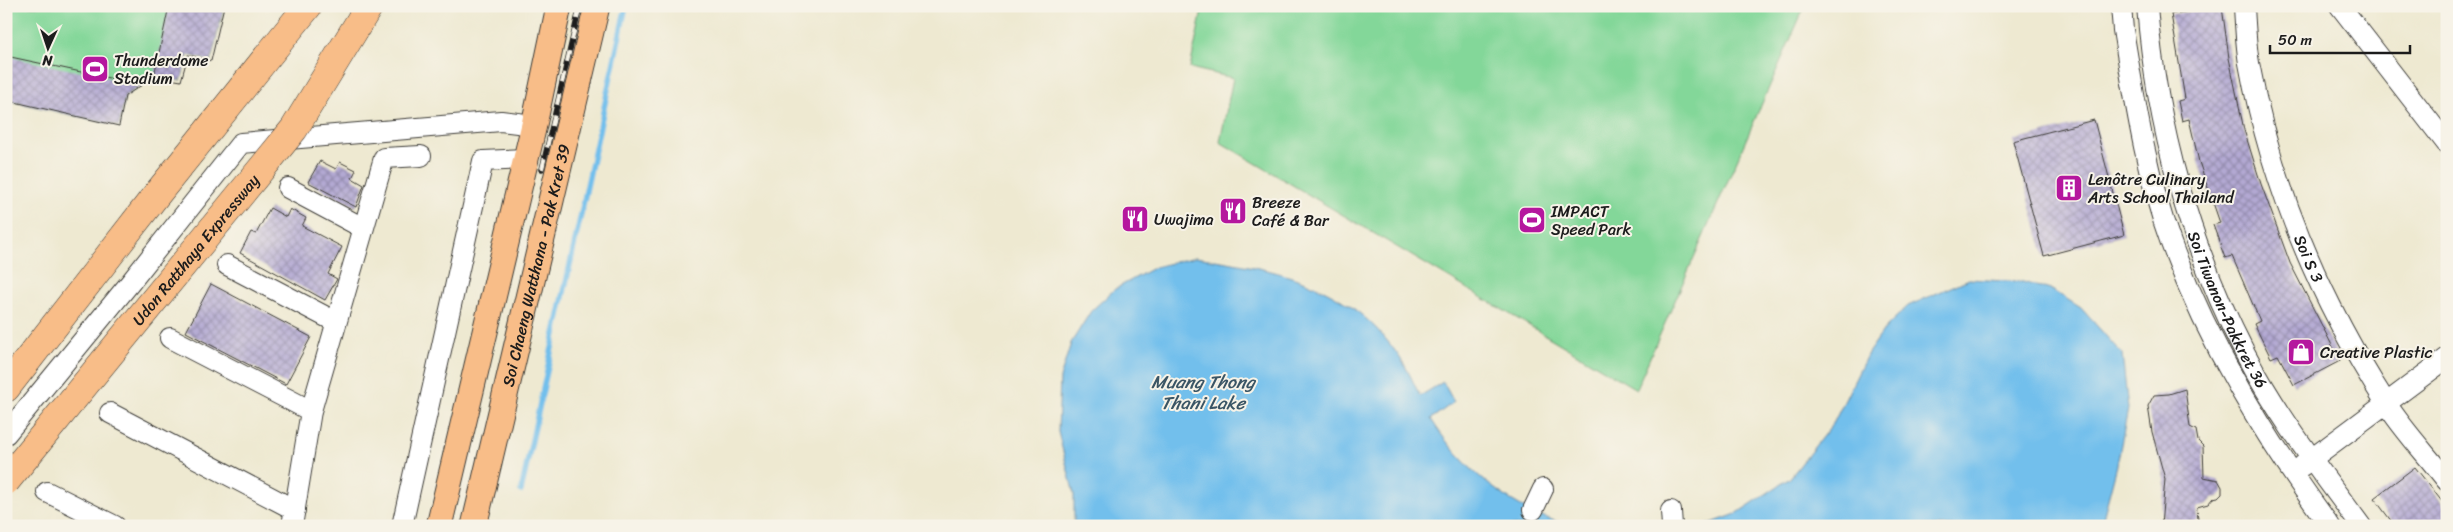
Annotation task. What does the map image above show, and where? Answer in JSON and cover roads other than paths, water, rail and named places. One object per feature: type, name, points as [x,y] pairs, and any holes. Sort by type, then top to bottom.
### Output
[{"type":"highway","points":[[6,388],[153,199],[308,6]]},
{"type":"highway","name":"Udon Ratthaya Expressway","points":[[6,481],[294,129],[369,6]]},
{"type":"main road","points":[[439,526],[534,126],[559,6]]},
{"type":"main road","name":"Soi Chaeng Watthana - Pak Kret 39","points":[[474,526],[597,6]]},
{"type":"street","name":"Soi Tiwanon-Pakkret 36","points":[[2121,6],[2123,30],[2146,153],[2171,242],[2200,313],[2234,382],[2291,474],[2330,526]]},
{"type":"street","name":"Soi Tiwanon-Pakkret 36","points":[[2147,6],[2158,92],[2173,165],[2193,234],[2245,354],[2311,459],[2361,526]]},
{"type":"street","name":"Soi S 3","points":[[2244,6],[2249,61],[2262,125],[2294,223],[2332,312],[2387,404],[2447,481]]},
{"type":"street","points":[[2340,6],[2447,144]]},
{"type":"street","points":[[6,434],[130,284],[241,143],[500,121],[534,126]]},
{"type":"street","points":[[110,413],[293,518],[311,411],[384,158],[421,156]]},
{"type":"street","points":[[402,526],[483,161],[525,159]]},
{"type":"street","points":[[288,188],[363,228]]},
{"type":"street","points":[[227,265],[336,322]]},
{"type":"street","points":[[170,338],[311,411]]},
{"type":"street","points":[[2291,474],[2447,358]]},
{"type":"street","points":[[1533,510],[1543,489]]},
{"type":"street","points":[[47,492],[115,526]]},
{"type":"water","name":"Muang Thong Thani Lake","points":[[1195,257],[1254,267],[1282,274],[1308,283],[1333,295],[1356,311],[1378,330],[1398,355],[1420,396],[1443,382],[1454,402],[1431,419],[1458,455],[1474,471],[1510,500],[1551,520],[1573,526],[1074,526],[1074,494],[1058,432],[1060,378],[1071,343],[1091,311],[1115,289],[1155,267]]},
{"type":"water","points":[[1969,279],[2023,282],[2054,291],[2081,308],[2122,354],[2128,409],[2117,465],[2101,526],[1704,526],[1736,514],[1790,478],[1834,422],[1868,353],[1887,326],[1908,306]]},
{"type":"waterway","points":[[521,491],[626,6]]},
{"type":"railway","points":[[542,169],[580,6]]},
{"type":"place","name":"Thunderdome Stadium","points":[[95,69]]},
{"type":"place","name":"Lenôtre Culinary Arts School Thailand","points":[[2069,188]]},
{"type":"place","name":"Breeze Café & Bar","points":[[1233,211]]},
{"type":"place","name":"Uwajima","points":[[1135,219]]},
{"type":"place","name":"IMPACT Speed Park","points":[[1532,220]]},
{"type":"place","name":"Creative Plastic","points":[[2301,352]]}]
